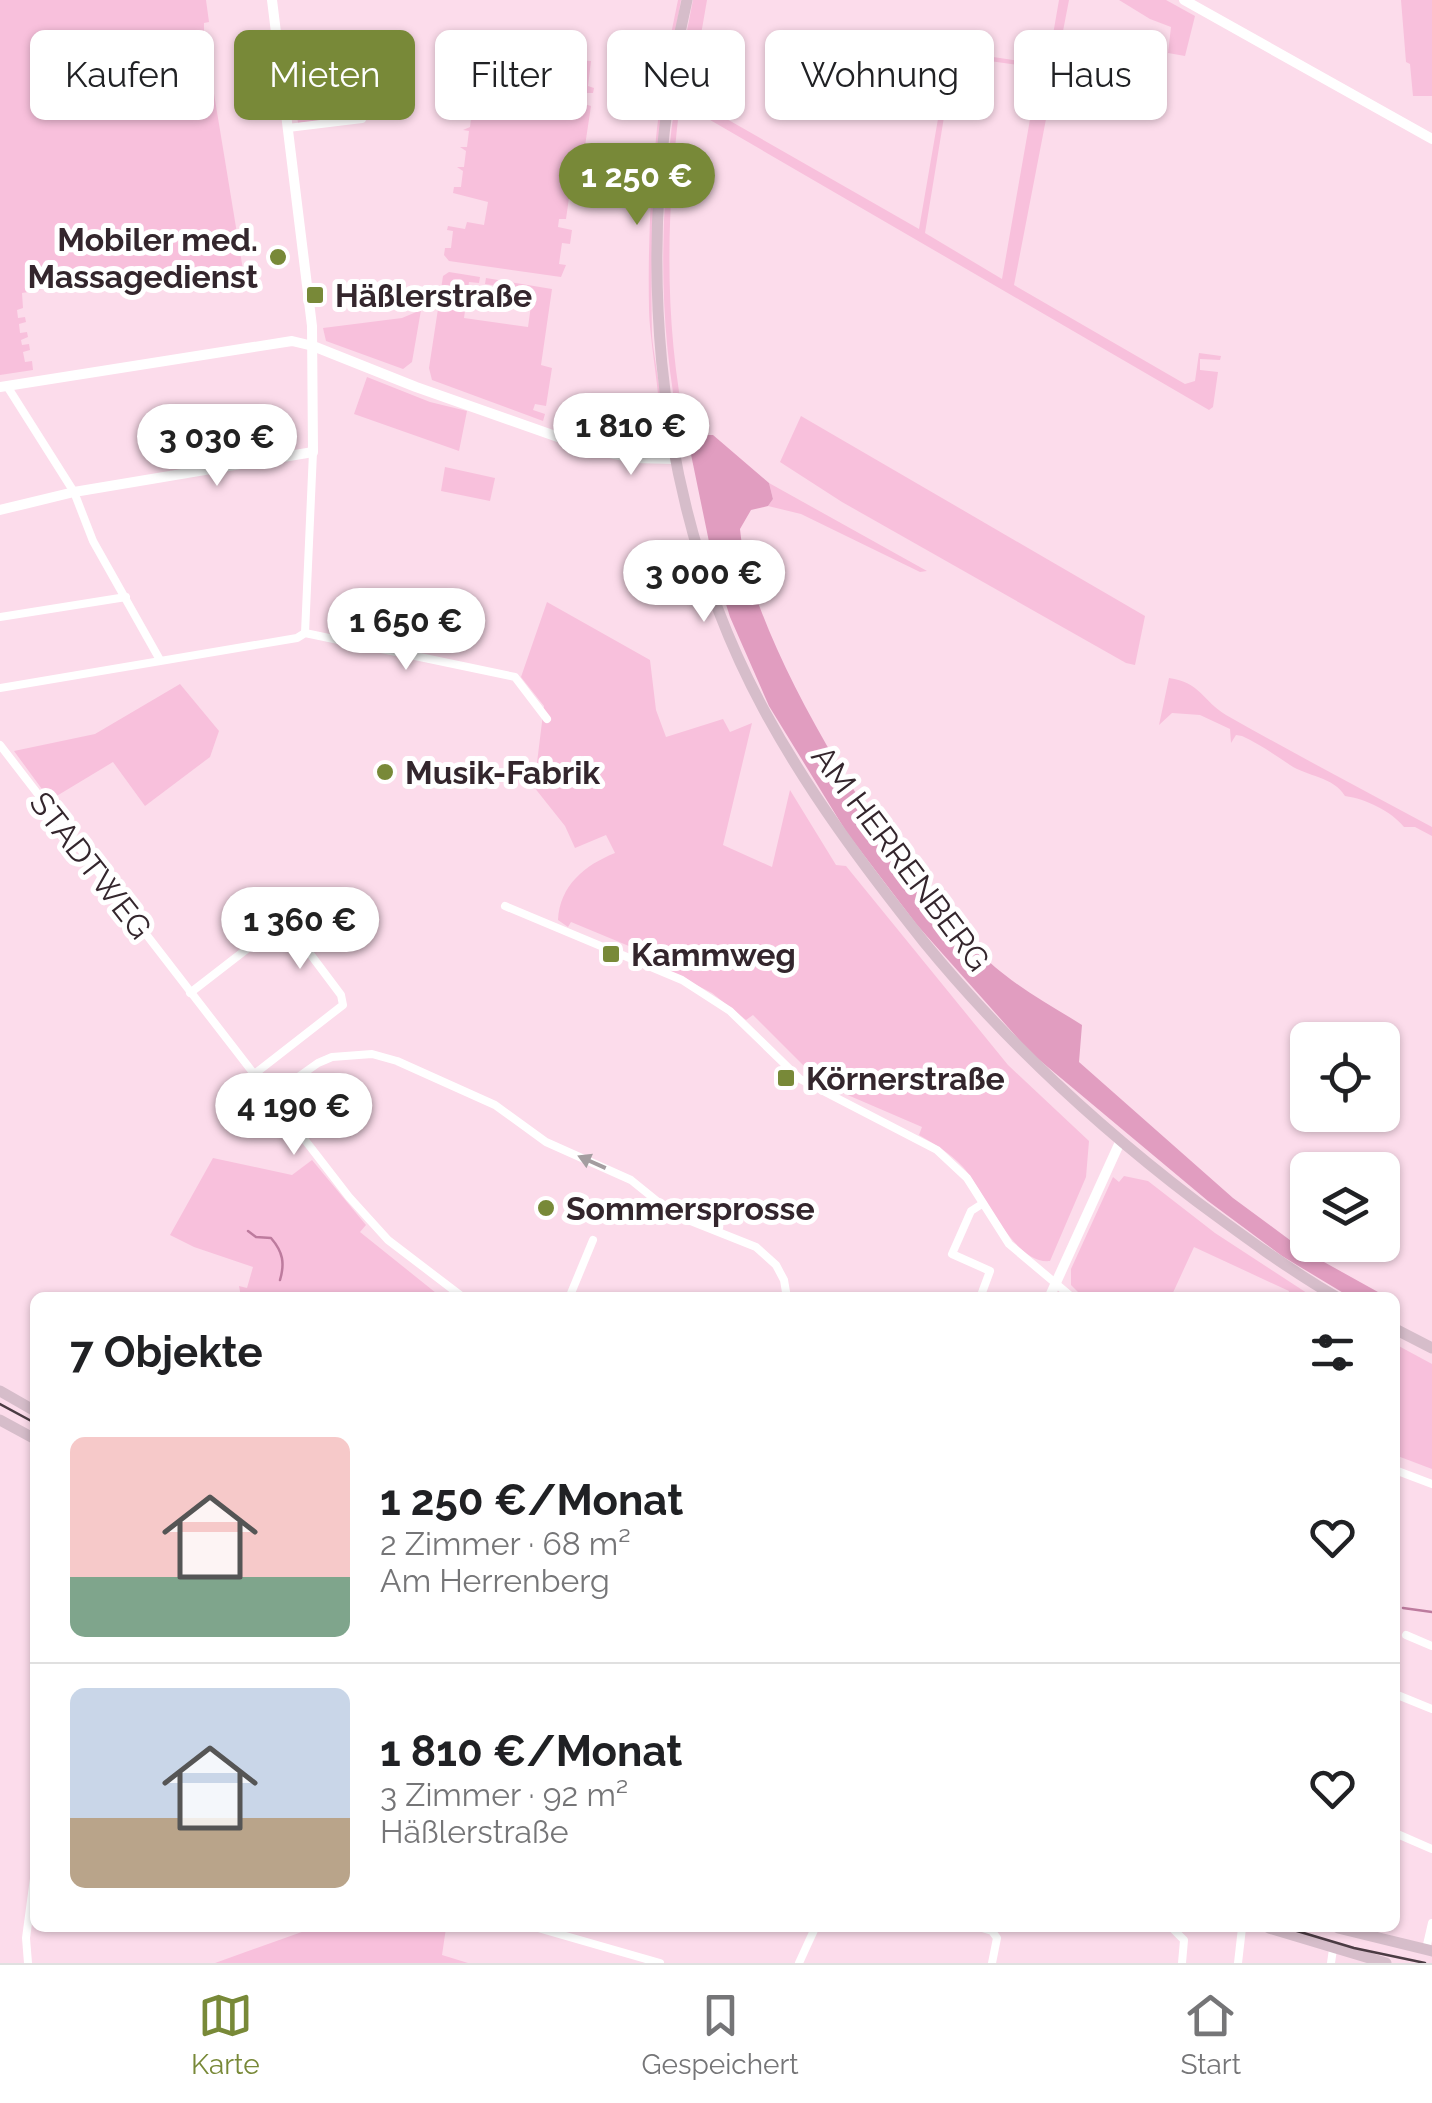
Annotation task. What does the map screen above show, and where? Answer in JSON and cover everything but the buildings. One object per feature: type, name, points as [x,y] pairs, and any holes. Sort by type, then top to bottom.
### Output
[{"type":"main road","name":"AM HERRENBERG","points":[[687,0],[663,146],[658,244],[662,376],[676,459],[697,542],[726,626],[764,709],[796,765],[882,889],[946,969],[1040,1072],[1120,1142],[1240,1234],[1329,1292]]},
{"type":"main road","points":[[1400,1332],[1432,1348]]},
{"type":"main road","points":[[0,1392],[30,1408]]},
{"type":"main road","points":[[0,1420],[30,1436]]},
{"type":"main road","points":[[1281,1932],[1386,1963]]},
{"type":"main road","points":[[1355,1932],[1429,1950]]},
{"type":"street","points":[[272,0],[276,30]]},
{"type":"street","points":[[1184,0],[1432,139]]},
{"type":"street","points":[[287,120],[314,346],[305,633]]},
{"type":"street","points":[[288,128],[354,120]]},
{"type":"street","points":[[160,660],[83,520],[74,492],[4,386],[277,342],[314,346],[592,448],[633,458],[676,459]]},
{"type":"street","points":[[0,510],[74,492],[313,452]]},
{"type":"street","points":[[0,617],[126,597]]},
{"type":"street","points":[[0,688],[297,638],[305,633],[515,677],[547,719]]},
{"type":"street","name":"STADTWEG","points":[[0,745],[350,1197],[388,1240],[456,1292]]},
{"type":"street","points":[[505,906],[659,970],[710,996],[800,1079],[937,1150],[960,1170],[1009,1244],[1066,1292]]},
{"type":"street","points":[[190,993],[279,924],[290,927],[341,995],[343,1004],[254,1077]]},
{"type":"street","points":[[270,1097],[332,1057],[386,1057],[495,1105],[546,1142],[631,1180],[673,1214],[756,1246],[776,1264],[786,1292]]},
{"type":"street","points":[[1052,1292],[1120,1142]]},
{"type":"street","points":[[982,1204],[971,1211],[952,1254],[990,1271],[982,1292]]},
{"type":"street","points":[[571,1292],[593,1240]]},
{"type":"street","points":[[1400,1472],[1432,1484]]},
{"type":"street","points":[[1406,1635],[1432,1646]]},
{"type":"street","points":[[1400,1696],[1432,1709]]},
{"type":"street","points":[[1400,1835],[1432,1849]]},
{"type":"street","points":[[28,1963],[30,1913]]},
{"type":"street","points":[[1429,1950],[1432,1923]]},
{"type":"street","points":[[553,1932],[660,1963]]},
{"type":"street","points":[[798,1963],[813,1932]]},
{"type":"street","points":[[992,1963],[996,1938],[993,1932]]},
{"type":"street","points":[[1176,1932],[1184,1940],[1182,1963]]},
{"type":"street","points":[[1238,1963],[1241,1932]]},
{"type":"street","points":[[1330,1963],[1333,1949]]},
{"type":"shaded area","points":[[0,0],[206,0],[209,22],[204,23],[204,30],[30,30],[30,120],[214,120],[214,94],[245,282],[190,291],[185,267],[22,293],[23,308],[17,310],[18,318],[25,317],[26,322],[19,324],[20,333],[27,332],[28,337],[21,340],[22,345],[29,344],[30,350],[23,352],[25,362],[32,361],[33,370],[0,375]]},
{"type":"shaded area","points":[[678,0],[681,0],[676,30],[672,30]]},
{"type":"shaded area","points":[[693,0],[707,0],[702,30],[688,30]]},
{"type":"shaded area","points":[[1059,0],[1069,0],[1063,30],[1054,30]]},
{"type":"shaded area","points":[[1119,0],[1166,0],[1195,16],[1185,56],[1168,53],[1171,27]]},
{"type":"shaded area","points":[[1401,0],[1432,0],[1432,96],[1413,96]]},
{"type":"shaded area","points":[[994,57],[1014,60],[1014,64],[994,62]]},
{"type":"shaded area","points":[[587,61],[591,61],[588,86],[594,88],[593,93],[587,93]]},
{"type":"shaded area","points":[[587,105],[591,106],[577,199],[569,198],[566,219],[559,219],[558,227],[572,230],[570,244],[562,243],[559,264],[566,265],[561,277],[449,261],[444,255],[445,248],[451,248],[453,231],[447,230],[448,226],[465,229],[467,222],[484,225],[488,202],[453,193],[454,187],[461,187],[463,171],[457,167],[464,167],[466,151],[460,147],[467,147],[469,131],[463,130],[470,127],[471,120],[587,120]]},
{"type":"shaded area","points":[[658,120],[664,120],[652,250],[652,334],[663,425],[658,446],[660,418],[649,308]]},
{"type":"shaded area","points":[[673,120],[678,120],[670,273],[674,354],[687,435],[681,436],[671,381],[663,272]]},
{"type":"shaded area","points":[[710,120],[728,120],[919,229],[938,120],[944,120],[925,233],[1002,279],[1030,120],[1046,120],[1014,285],[1185,384],[1195,381],[1199,353],[1221,356],[1220,360],[1200,359],[1200,370],[1218,372],[1213,407],[1209,410]]},
{"type":"shaded area","points":[[449,272],[480,277],[479,283],[469,282],[464,318],[528,327],[533,291],[485,284],[486,278],[552,289],[541,365],[552,368],[546,406],[535,404],[533,410],[545,414],[543,421],[432,380],[429,368],[443,276]]},
{"type":"shaded area","points":[[421,310],[412,362],[403,369],[326,341],[323,328],[402,318]]},
{"type":"shaded area","points":[[367,377],[430,402],[467,411],[459,451],[354,414]]},
{"type":"shaded area","points":[[801,416],[1145,616],[1135,665],[842,502],[780,462]]},
{"type":"shaded area","points":[[687,435],[713,435],[769,483],[773,499],[768,506],[751,510],[740,529],[750,579],[772,639],[803,703],[882,833],[967,940],[1005,975],[1082,1025],[1079,1062],[1233,1198],[1290,1240],[1290,1261],[1208,1201],[1031,1053],[917,925],[847,833],[769,706],[730,617],[714,566]]},
{"type":"shaded area","points":[[445,467],[495,478],[490,501],[441,491]]},
{"type":"shaded area","points":[[769,483],[927,571],[920,572],[801,514],[768,506],[773,499]]},
{"type":"shaded area","points":[[547,602],[650,660],[656,710],[666,737],[723,719],[730,732],[752,723],[723,845],[772,867],[790,790],[836,865],[846,866],[1008,1065],[1089,1141],[1086,1177],[1050,1261],[1036,1259],[1012,1239],[963,1167],[919,1135],[922,1127],[836,1090],[814,1076],[753,1015],[746,1020],[712,993],[651,962],[653,956],[571,922],[568,927],[558,920],[564,896],[576,878],[615,853],[606,835],[575,848],[565,826],[534,787],[544,706],[521,677]]},
{"type":"shaded area","points":[[1169,678],[1188,684],[1226,715],[1432,827],[1432,836],[1415,827],[1404,827],[1369,803],[1345,796],[1334,785],[1297,769],[1242,736],[1236,735],[1231,743],[1230,729],[1200,715],[1172,713],[1159,725]]},
{"type":"shaded area","points":[[180,684],[219,731],[210,757],[145,806],[113,762],[50,800],[14,751],[95,734]]},
{"type":"shaded area","points":[[213,1158],[292,1175],[312,1160],[366,1225],[360,1232],[435,1292],[240,1292],[239,1286],[247,1288],[253,1267],[170,1235]]},
{"type":"shaded area","points":[[1124,1176],[1148,1181],[1215,1233],[1305,1292],[1289,1292],[1194,1247],[1173,1292],[1078,1292],[1071,1285],[1071,1269],[1113,1177],[1119,1182]]},
{"type":"shaded area","points":[[1292,1262],[1324,1262],[1378,1292],[1342,1292]]},
{"type":"shaded area","points":[[1400,1347],[1432,1364],[1432,1469],[1400,1457]]},
{"type":"shaded area","points":[[302,1932],[445,1932],[442,1955],[468,1963],[215,1963]]},
{"type":"waterway","points":[[248,1231],[275,1243],[282,1258],[280,1280]]},
{"type":"waterway","points":[[1403,1608],[1432,1612]]},
{"type":"tram line","points":[[0,1404],[30,1420]]},
{"type":"tram line","points":[[1300,1932],[1425,1963]]},
{"type":"place","name":"Mobiler med. Massagedienst","points":[[278,257]]},
{"type":"place","name":"Häßlerstraße","points":[[315,295]]},
{"type":"place","name":"Musik-Fabrik","points":[[385,772]]},
{"type":"place","name":"Kammweg","points":[[611,954]]},
{"type":"place","name":"Körnerstraße","points":[[786,1078]]},
{"type":"place","name":"Sommersprosse","points":[[546,1208]]}]
